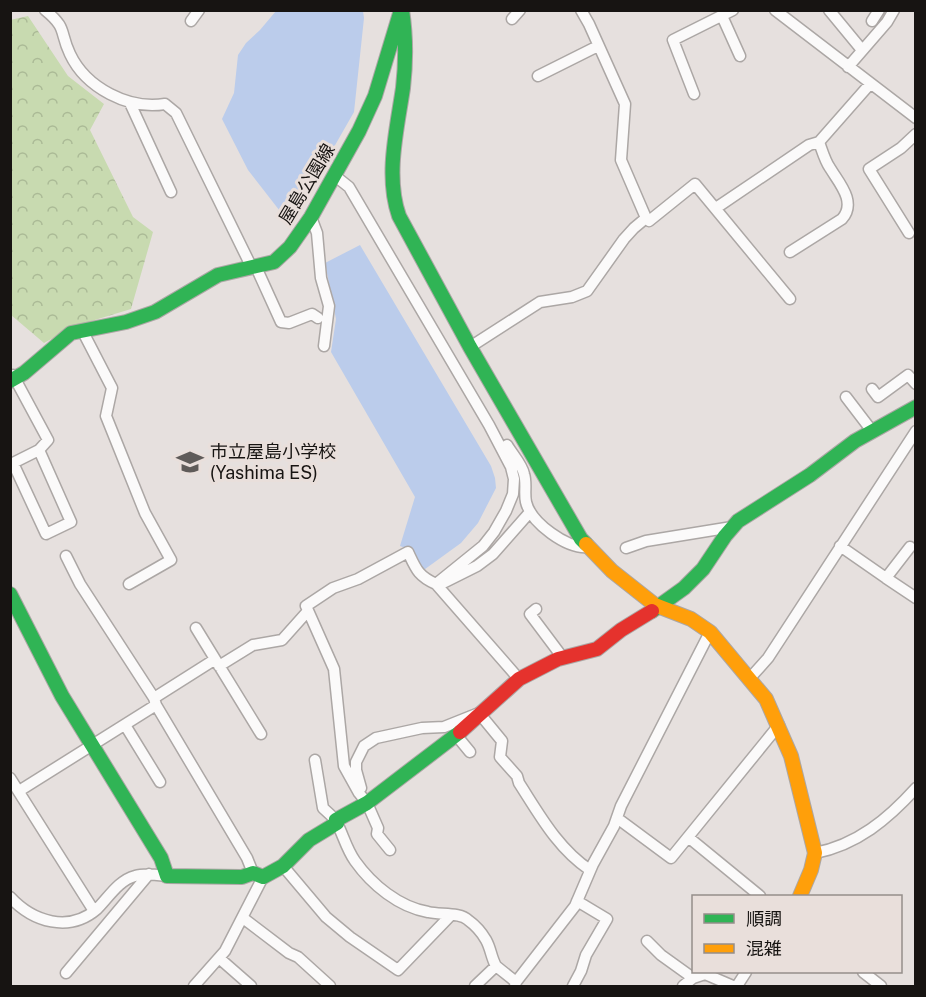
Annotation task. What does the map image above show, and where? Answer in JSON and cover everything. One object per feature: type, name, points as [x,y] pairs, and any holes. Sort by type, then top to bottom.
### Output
[{"type":"street","points":[[45,10],[63,28],[70,54],[86,76],[99,87],[130,103],[165,104],[176,113],[281,322],[289,323],[312,314],[318,318]]},
{"type":"street","points":[[191,21],[199,10]]},
{"type":"street","points":[[401,10],[406,39],[395,138],[392,188],[394,204],[422,261],[470,347],[565,512],[588,547],[612,571],[659,607],[691,619],[710,632],[766,699],[779,725],[797,778],[815,853],[801,895]]},
{"type":"street","name":"屋島公園線","points":[[12,377],[71,333],[135,319],[155,312],[218,275],[274,262],[290,247],[311,217],[375,96],[401,10]]},
{"type":"street","points":[[581,10],[625,105],[621,160],[646,218],[649,221],[695,184],[790,299]]},
{"type":"street","points":[[694,94],[673,40],[733,10]]},
{"type":"street","points":[[775,10],[915,118]]},
{"type":"street","points":[[829,10],[862,50]]},
{"type":"street","points":[[872,21],[879,10]]},
{"type":"street","points":[[848,67],[887,22],[894,10]]},
{"type":"street","points":[[722,16],[740,56]]},
{"type":"street","points":[[538,76],[598,46]]},
{"type":"street","points":[[716,208],[809,145],[819,142],[870,84]]},
{"type":"street","points":[[130,103],[171,192]]},
{"type":"street","points":[[909,233],[869,169],[901,148],[915,134]]},
{"type":"street","points":[[790,252],[847,214],[848,204],[843,185],[828,167],[819,142]]},
{"type":"street","points":[[334,175],[349,187],[511,466],[514,479],[513,494],[506,511],[483,546],[436,584]]},
{"type":"street","points":[[311,217],[317,233],[321,278],[329,306],[324,346]]},
{"type":"street","points":[[470,347],[540,302],[572,297],[587,291],[624,239],[646,218]]},
{"type":"street","points":[[82,330],[112,388],[106,416],[145,513],[171,560],[129,584]]},
{"type":"street","points":[[872,389],[878,397],[908,375],[915,384]]},
{"type":"street","points":[[12,377],[48,440],[39,450],[13,463],[46,534],[71,522],[39,450]]},
{"type":"street","points":[[846,397],[872,431]]},
{"type":"street","points":[[10,897],[32,916],[48,922],[68,922],[81,919],[94,911],[122,883],[134,876],[149,874],[242,877],[258,875],[283,866],[309,840],[456,735],[519,679],[563,658],[597,649],[621,630],[659,607],[684,588],[703,569],[732,527],[752,511],[810,474],[855,441],[915,407]]},
{"type":"street","points":[[489,425],[495,428],[524,473],[526,502],[530,512],[552,535],[580,548],[588,547]]},
{"type":"street","points":[[750,678],[768,658],[915,431]]},
{"type":"street","points":[[436,584],[477,566],[493,554],[530,512]]},
{"type":"street","points":[[626,548],[646,541],[732,527]]},
{"type":"street","points":[[840,546],[915,598]]},
{"type":"street","points":[[886,578],[910,547]]},
{"type":"street","points":[[366,801],[359,794],[344,766],[334,669],[306,606],[333,588],[358,579],[408,552],[419,574],[436,584],[519,679]]},
{"type":"street","points":[[66,556],[80,584],[155,702],[258,875]]},
{"type":"street","points":[[10,594],[26,631],[91,745],[160,858],[167,876]]},
{"type":"street","points":[[536,609],[530,614],[563,658]]},
{"type":"street","points":[[19,791],[125,725],[155,702],[217,663],[253,645],[282,640],[307,612]]},
{"type":"street","points":[[196,628],[261,734]]},
{"type":"street","points":[[315,760],[323,808],[337,822],[354,860],[370,880],[388,895],[414,909],[466,917],[487,942],[490,956],[496,966],[515,985],[577,902],[590,870],[710,632]]},
{"type":"street","points":[[390,850],[377,834],[378,828],[356,770],[356,762],[364,746],[376,738],[422,728],[444,727],[479,713]]},
{"type":"street","points":[[479,713],[502,741],[500,757],[517,776],[547,828],[579,862],[590,870]]},
{"type":"street","points":[[125,725],[160,782]]},
{"type":"street","points":[[617,818],[671,858],[779,725]]},
{"type":"street","points":[[456,735],[470,752]]},
{"type":"street","points":[[10,778],[94,911]]},
{"type":"street","points":[[815,853],[840,845],[873,828],[897,809],[915,788]]},
{"type":"street","points":[[688,837],[758,895]]},
{"type":"street","points":[[283,866],[326,917],[350,937],[398,970],[451,915]]},
{"type":"street","points":[[66,973],[149,874]]},
{"type":"street","points":[[194,987],[219,958],[243,918],[258,875]]},
{"type":"street","points":[[573,987],[586,955],[607,919],[577,902]]},
{"type":"street","points":[[243,918],[289,953],[298,957],[330,987]]},
{"type":"street","points":[[647,941],[661,955],[693,978]]},
{"type":"street","points":[[219,958],[251,987]]},
{"type":"street","points":[[475,987],[496,966]]},
{"type":"street","points":[[683,987],[693,978],[705,974],[735,987],[745,973]]},
{"type":"street","points":[[864,973],[881,987]]},
{"type":"green space","points":[[28,16],[68,76],[104,104],[90,130],[133,217],[153,232],[131,309],[75,326],[44,343],[11,315],[10,20]]},
{"type":"water","points":[[276,11],[363,11],[364,18],[354,112],[290,224],[248,170],[222,119],[234,93],[238,55]]},
{"type":"water","points":[[360,245],[491,466],[495,478],[496,488],[478,523],[461,543],[421,572],[411,550],[400,546],[415,497],[331,352],[336,319],[325,263]]},
{"type":"traffic: fast","points":[[10,381],[24,373],[71,333],[126,322],[155,312],[218,275],[274,262],[290,247],[311,217],[359,131],[375,96],[401,10]]},
{"type":"traffic: fast","points":[[402,10],[405,68],[395,136],[393,169],[395,201],[399,216],[470,347],[586,544]]},
{"type":"traffic: fast","points":[[652,611],[684,588],[703,569],[738,521],[810,475],[855,441],[916,407]]},
{"type":"traffic: fast","points":[[10,594],[62,696],[161,858],[167,876],[242,877],[253,873],[263,877],[283,866],[309,840],[337,823],[336,820],[367,803],[460,732]]},
{"type":"traffic: slow","points":[[586,544],[612,571],[655,605],[691,619],[710,632],[766,699],[791,756],[815,853],[800,895]]},
{"type":"traffic: jam","points":[[460,732],[519,679],[558,659],[597,649],[621,630],[652,611]]},
{"type":"place","name":"市立屋島小学校 (Yashima ES)","points":[[190,462]]}]
